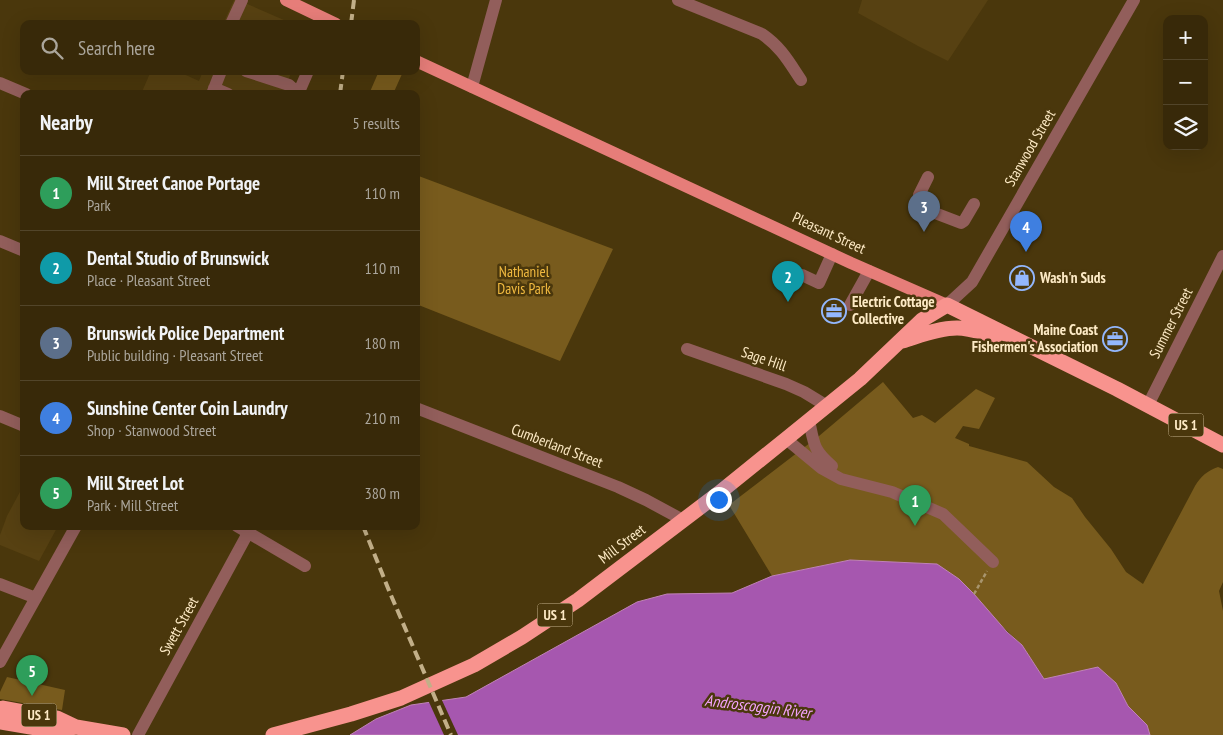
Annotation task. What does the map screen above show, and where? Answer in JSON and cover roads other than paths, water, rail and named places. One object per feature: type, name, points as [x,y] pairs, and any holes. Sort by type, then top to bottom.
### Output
[{"type":"highway","name":"Pleasant Street","points":[[947,305],[1022,341],[1223,444]]},
{"type":"highway","name":"Mill Street","points":[[273,735],[401,698],[474,664],[522,638],[578,600],[683,520],[860,379],[922,320],[947,305]]},
{"type":"highway","name":"US 1","points":[[900,342],[934,332],[957,328],[1022,341]]},
{"type":"highway","name":"US 1","points":[[0,709],[57,718],[76,728]]},
{"type":"highway","name":"US 1","points":[[5,727],[54,731],[76,728],[123,735]]},
{"type":"main road","points":[[286,0],[302,4],[326,20]]},
{"type":"main road","name":"Pleasant Street","points":[[420,63],[832,254],[947,305]]},
{"type":"street","points":[[233,20],[242,0]]},
{"type":"street","points":[[472,87],[496,0]]},
{"type":"street","points":[[678,0],[762,34],[773,41],[801,80]]},
{"type":"street","name":"Stanwood Street","points":[[947,305],[972,282],[1134,0]]},
{"type":"street","points":[[213,90],[219,75]]},
{"type":"street","points":[[258,75],[289,85],[295,90]]},
{"type":"street","points":[[299,90],[306,75]]},
{"type":"street","points":[[0,83],[20,91]]},
{"type":"street","points":[[928,177],[919,195],[920,205],[927,210],[961,223],[974,204]]},
{"type":"street","points":[[0,241],[20,249]]},
{"type":"street","points":[[802,275],[819,283],[832,254]]},
{"type":"street","name":"Summer Street","points":[[1148,405],[1223,256]]},
{"type":"street","points":[[850,305],[869,271]]},
{"type":"street","name":"Sage Hill","points":[[687,349],[786,384],[812,396],[827,406]]},
{"type":"street","name":"Cumberland Street","points":[[420,410],[618,487],[683,520]]},
{"type":"street","points":[[0,416],[20,424]]},
{"type":"street","points":[[809,420],[814,444],[821,457],[857,483]]},
{"type":"street","points":[[786,439],[821,468],[841,479],[892,492],[943,514],[992,562]]},
{"type":"street","points":[[0,662],[74,530]]},
{"type":"street","name":"Swett Street","points":[[138,735],[242,530]]},
{"type":"street","points":[[245,530],[305,566]]},
{"type":"street","points":[[0,584],[36,598]]},
{"type":"water","name":"Androscoggin River","points":[[850,560],[937,564],[959,579],[1007,632],[1022,645],[1044,679],[1098,667],[1116,683],[1128,706],[1147,725],[1150,735],[350,735],[376,719],[411,705],[466,697],[637,602],[667,594],[732,593],[772,576]]},
{"type":"railway","points":[[352,20],[354,0]]},
{"type":"railway","points":[[341,90],[342,75]]},
{"type":"railway","points":[[365,530],[451,735]]},
{"type":"place","name":"Brunswick Police Department","points":[[924,232]]},
{"type":"place","name":"Sunshine Center Coin Laundry","points":[[1026,252]]},
{"type":"place","name":"Wash'n Suds","points":[[1022,278]]},
{"type":"place","name":"Dental Studio of Brunswick","points":[[788,302]]},
{"type":"place","name":"Electric Cottage Collective","points":[[834,311]]},
{"type":"place","name":"Maine Coast Fishermen's Association","points":[[1115,339]]},
{"type":"place","name":"Mill Street Canoe Portage","points":[[915,526]]},
{"type":"place","name":"Mill Street Lot","points":[[32,696]]},
{"type":"park label","name":"Nathaniel Davis Park","points":[[524,280]]}]
